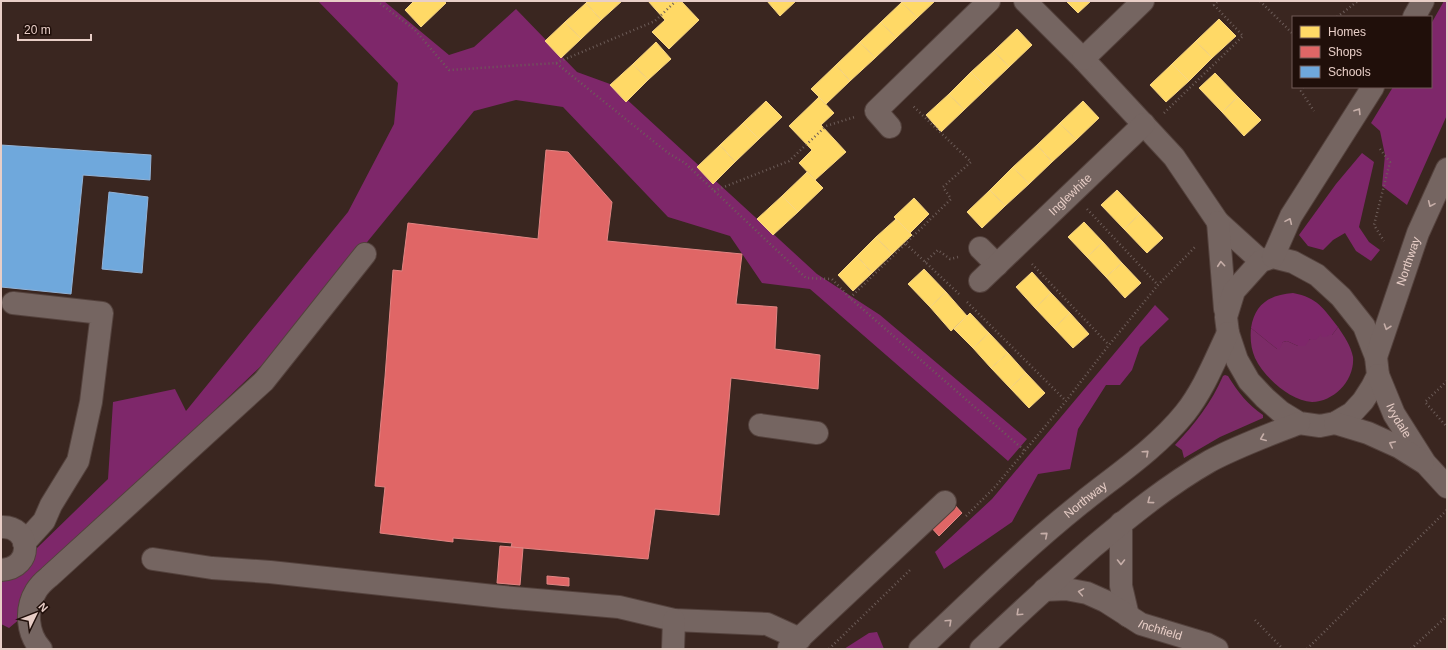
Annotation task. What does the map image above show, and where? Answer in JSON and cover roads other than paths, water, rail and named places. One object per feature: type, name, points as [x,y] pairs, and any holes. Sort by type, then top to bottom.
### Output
[{"type":"street","points":[[890,127],[876,111],[989,1]]},
{"type":"street","points":[[1025,1],[1083,59],[1174,157],[1218,222],[1267,259],[1291,216],[1372,88]]},
{"type":"street","points":[[1083,59],[1143,1]]},
{"type":"street","points":[[1415,16],[1423,1]]},
{"type":"street","name":"Inglewhite","points":[[980,281],[1144,124]]},
{"type":"street","name":"Northway","points":[[1335,423],[1352,413],[1363,401],[1372,387],[1377,366],[1418,233],[1447,169]]},
{"type":"street","points":[[1218,222],[1227,325],[1237,360],[1249,381],[1281,412],[1299,423],[1320,426],[1335,423]]},
{"type":"street","points":[[980,248],[997,265]]},
{"type":"street","points":[[41,649],[34,641],[28,619],[30,604],[36,590],[264,381],[365,254]]},
{"type":"street","name":"Northway","points":[[920,649],[992,581],[1079,505],[1139,459],[1168,432],[1186,412],[1201,389],[1227,325],[1234,291],[1267,259]]},
{"type":"street","name":"Ivydale","points":[[1267,259],[1293,262],[1317,275],[1341,297],[1364,326],[1394,414],[1426,463],[1447,487]]},
{"type":"street","points":[[2,571],[15,567],[24,556],[25,550],[14,534],[44,520],[51,505],[78,461],[91,402],[102,313],[13,303]]},
{"type":"street","points":[[981,649],[1044,590],[1121,523],[1174,483],[1210,461],[1246,444],[1299,423]]},
{"type":"street","name":"Ivydale","points":[[1335,423],[1368,433],[1399,447],[1426,463]]},
{"type":"street","points":[[760,425],[817,433]]},
{"type":"street","points":[[153,559],[212,568],[270,572],[619,607],[674,620],[767,624],[794,644],[945,502]]},
{"type":"street","name":"Inchfield","points":[[1121,523],[1121,586],[1128,616]]},
{"type":"street","name":"Inchfield","points":[[1044,590],[1066,589],[1087,592],[1105,601],[1141,624],[1208,644],[1217,649]]},
{"type":"street","points":[[673,649],[674,620]]}]
